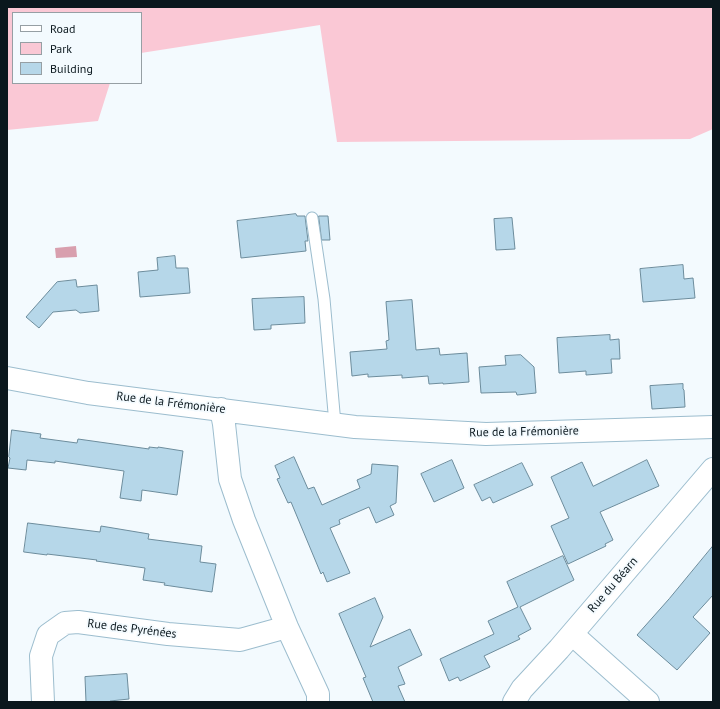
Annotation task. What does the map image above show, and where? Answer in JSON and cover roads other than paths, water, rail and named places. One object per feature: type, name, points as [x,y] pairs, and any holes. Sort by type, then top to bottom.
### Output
[{"type":"street","name":"Rue de la Frémonière","points":[[7,378],[88,392],[355,427],[486,434],[713,427]]},
{"type":"street","points":[[221,410],[230,479],[244,520],[287,627],[318,694],[318,702]]},
{"type":"street","name":"Rue du Béarn","points":[[514,702],[522,690],[572,634],[713,469]]},
{"type":"street","name":"Rue des Pyrénées","points":[[43,702],[41,656],[48,635],[65,623],[78,622],[168,634],[240,640],[287,627]]},
{"type":"street","points":[[572,634],[648,702]]},
{"type":"lane","points":[[312,218],[324,299],[335,424]]}]
